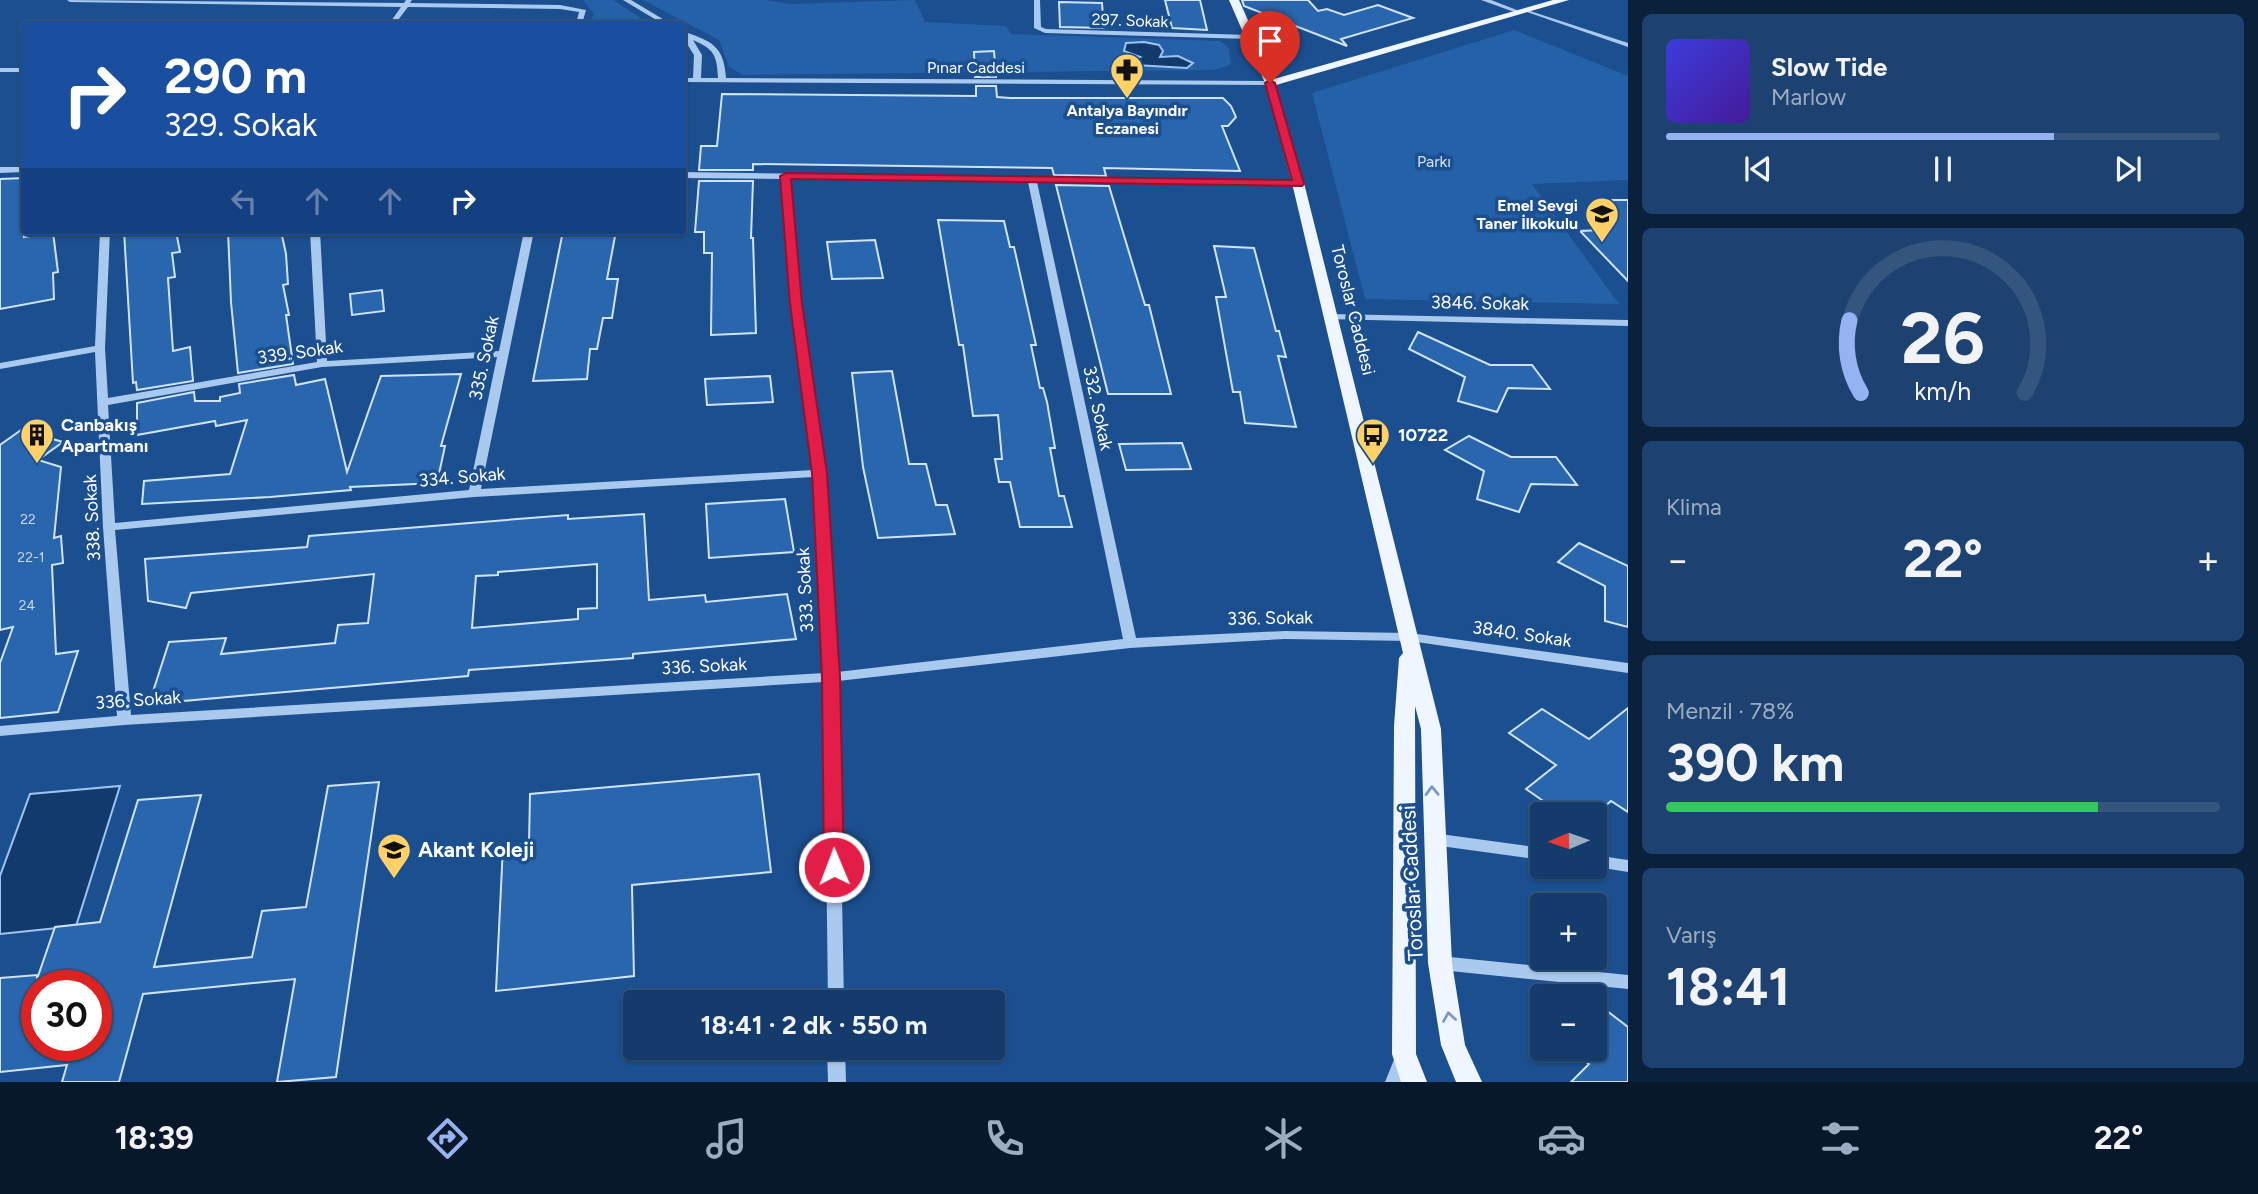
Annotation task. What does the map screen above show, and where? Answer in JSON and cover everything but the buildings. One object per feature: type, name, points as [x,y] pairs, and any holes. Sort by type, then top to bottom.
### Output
[{"type":"main road","name":"Toroslar Caddesi","points":[[1234,0],[1270,83],[1298,184],[1431,729],[1433,839],[1440,963],[1453,1045],[1469,1082]]},
{"type":"main road","points":[[1270,83],[1564,0]]},
{"type":"main road","name":"Toroslar Caddesi","points":[[1410,637],[1404,726],[1404,1054],[1414,1082]]},
{"type":"street","points":[[70,0],[409,2],[583,10],[580,21]]},
{"type":"street","points":[[626,0],[662,21]]},
{"type":"street","name":"297. Sokak","points":[[1037,0],[1038,28],[1045,30],[1250,37]]},
{"type":"street","points":[[1484,0],[1628,45]]},
{"type":"street","points":[[395,21],[409,2]]},
{"type":"street","points":[[686,35],[707,41],[718,54],[722,79]]},
{"type":"street","points":[[686,37],[698,55],[698,79]]},
{"type":"street","points":[[0,70],[21,70]]},
{"type":"street","name":"Pınar Caddesi","points":[[686,80],[1270,83]]},
{"type":"street","points":[[0,170],[21,170]]},
{"type":"street","points":[[686,175],[1298,184]]},
{"type":"street","name":"333. Sokak","points":[[786,176],[796,304],[819,473],[831,677],[836,990]]},
{"type":"street","name":"332. Sokak","points":[[1032,180],[1130,643]]},
{"type":"street","name":"338. Sokak","points":[[105,235],[100,348],[109,527],[124,720]]},
{"type":"street","points":[[315,235],[322,365]]},
{"type":"street","name":"335. Sokak","points":[[474,493],[528,235]]},
{"type":"street","name":"3846. Sokak","points":[[1331,317],[1628,323]]},
{"type":"street","points":[[0,366],[100,348]]},
{"type":"street","name":"339. Sokak","points":[[104,402],[322,365],[503,354]]},
{"type":"street","name":"334. Sokak","points":[[109,527],[474,493],[819,473]]},
{"type":"street","name":"336. Sokak","points":[[0,731],[124,720],[831,677],[1130,643],[1285,635],[1410,637]]},
{"type":"street","name":"3840. Sokak","points":[[1410,637],[1628,668]]},
{"type":"street","points":[[1433,839],[1530,852]]},
{"type":"street","points":[[1607,863],[1628,866]]},
{"type":"street","points":[[1440,963],[1628,982]]},
{"type":"street","points":[[1394,1082],[1404,1054]]},
{"type":"street","points":[[836,1060],[837,1082]]},
{"type":"green space","points":[[583,0],[613,0],[645,21],[590,21],[594,14]]},
{"type":"green space","points":[[643,0],[766,0],[790,4],[915,0],[925,22],[1006,26],[1011,34],[1220,41],[1229,48],[1231,65],[1214,70],[743,75],[729,67],[719,40]]},
{"type":"green space","name":"Parkı","points":[[1514,30],[1628,76],[1628,180],[1532,184],[1619,304],[1365,299],[1312,93]]},
{"type":"shaded area","points":[[1126,43],[1159,45],[1163,51],[1160,57],[1178,56],[1193,63],[1187,68],[1135,65],[1128,61],[1140,57],[1124,51]]},
{"type":"shaded area","points":[[120,786],[76,926],[0,934],[0,876],[30,794]]},
{"type":"place","name":"Antalya Bayındır Eczanesi","points":[[1127,100]]},
{"type":"place","name":"Emel Sevgi Taner İlkokulu","points":[[1602,244]]},
{"type":"place","name":"Canbakış Apartmanı","points":[[37,465]]},
{"type":"place","name":"10722","points":[[1373,465]]},
{"type":"place","name":"Akant Koleji","points":[[394,880]]},
{"type":"route","points":[[834,867],[831,677],[819,473],[796,304],[786,176],[1298,184],[1270,83]]}]
